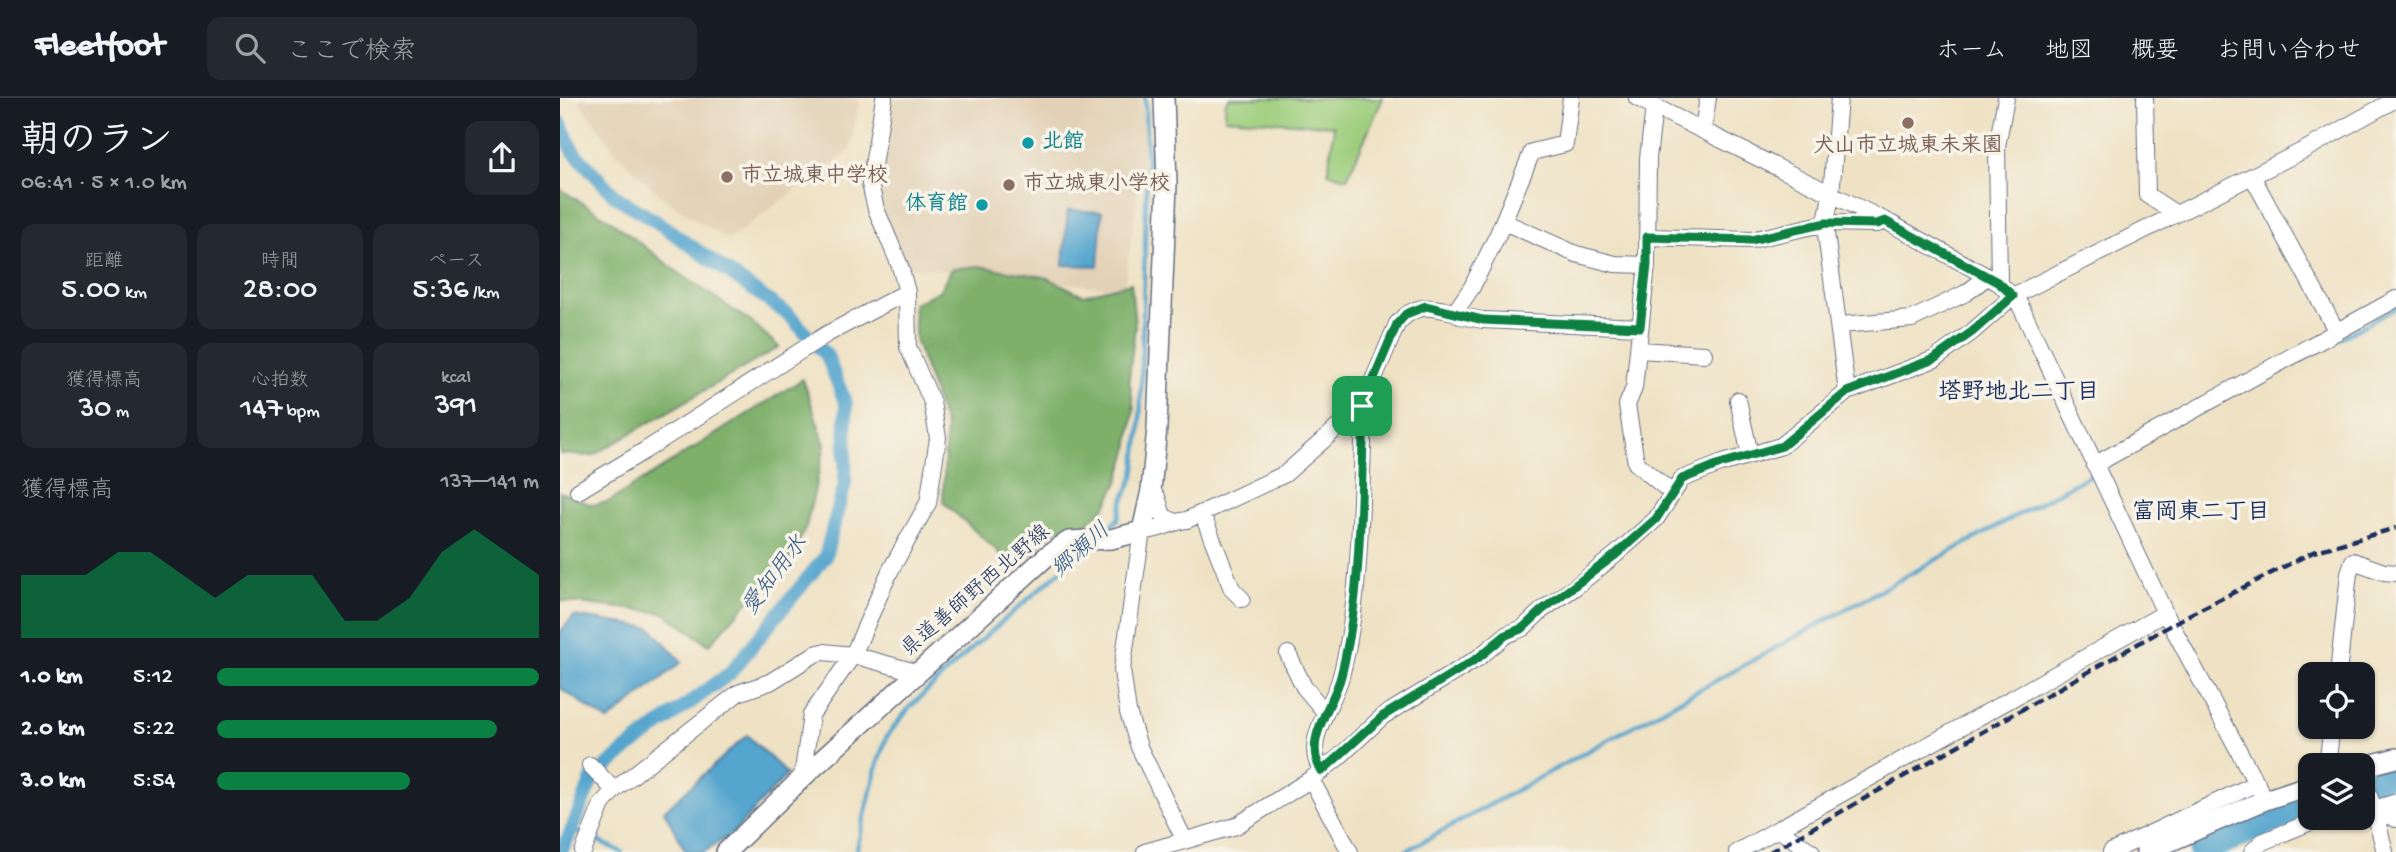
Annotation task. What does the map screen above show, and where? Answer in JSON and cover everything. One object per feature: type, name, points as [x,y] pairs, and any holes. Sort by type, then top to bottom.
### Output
[{"type":"main road","points":[[1142,531],[1151,490],[1157,428],[1167,184],[1164,98]]},
{"type":"main road","name":"県道善師野西北野線","points":[[726,852],[1048,555],[1069,541],[1111,539],[1142,531]]},
{"type":"main road","points":[[2375,764],[2396,758]]},
{"type":"main road","points":[[2146,852],[2261,791],[2298,786]]},
{"type":"street","points":[[796,785],[810,715],[853,655],[890,571],[928,503],[938,438],[932,402],[908,347],[907,292],[900,266],[876,209],[870,184],[884,98]]},
{"type":"street","points":[[1455,312],[1472,287],[1504,222],[1532,152],[1565,144],[1571,98]]},
{"type":"street","points":[[1637,98],[1885,221],[1993,280],[2020,305],[2165,613],[2261,791],[2110,852]]},
{"type":"street","points":[[1703,129],[1708,98]]},
{"type":"street","points":[[1839,98],[1831,196],[1826,223],[1847,392]]},
{"type":"street","points":[[1993,280],[1997,146],[2006,98]]},
{"type":"street","points":[[2145,98],[2147,195],[2176,214]]},
{"type":"street","points":[[1145,852],[1236,826],[1317,775],[1383,716],[1478,658],[1506,635],[1523,628],[1542,610],[1594,572],[1656,519],[1682,479],[1695,472],[1782,446],[1847,392],[1934,359],[1972,332],[2013,296],[2252,176],[2396,99]]},
{"type":"street","points":[[1654,107],[1648,158],[1647,265],[1634,388],[1627,405],[1636,463],[1672,493]]},
{"type":"street","points":[[2252,176],[2337,332]]},
{"type":"street","points":[[1647,237],[1751,240],[1826,223],[1877,224],[1885,221]]},
{"type":"street","points":[[1504,222],[1576,254],[1615,264],[1647,265]]},
{"type":"street","points":[[1840,325],[1912,319],[1993,280]]},
{"type":"street","points":[[578,491],[827,334],[907,292]]},
{"type":"street","points":[[2097,472],[2396,299]]},
{"type":"street","points":[[1184,839],[1139,747],[1128,712],[1122,670],[1142,531],[1156,531],[1175,522],[1187,520],[1285,474],[1362,406],[1397,324],[1406,314],[1426,306],[1483,320],[1640,327]]},
{"type":"street","points":[[1639,350],[1704,354]]},
{"type":"street","points":[[1738,400],[1750,455]]},
{"type":"street","points":[[1350,852],[1317,775],[1315,762],[1317,736],[1341,678],[1354,599],[1364,419],[1362,406]]},
{"type":"street","points":[[1151,490],[1157,497],[1163,516],[1175,522]]},
{"type":"street","points":[[1202,513],[1232,589],[1242,599]]},
{"type":"street","points":[[2339,662],[2349,573],[2353,561],[2384,572],[2396,573]]},
{"type":"street","points":[[1737,852],[2165,613]]},
{"type":"street","points":[[584,848],[602,804],[614,790],[738,693],[769,682],[823,652],[853,655],[919,673]]},
{"type":"street","points":[[1288,654],[1304,687],[1325,712]]},
{"type":"street","points":[[590,765],[614,790]]},
{"type":"street","points":[[2375,807],[2396,802]]},
{"type":"street","points":[[2375,812],[2396,819]]},
{"type":"street","points":[[2252,852],[2262,842],[2298,827]]},
{"type":"street","points":[[2375,827],[2385,852]]},
{"type":"street","points":[[1778,829],[1812,852]]},
{"type":"shaded area","name":"市立城東中学校","points":[[580,98],[860,98],[850,150],[728,240],[664,199],[618,155],[581,104]]},
{"type":"shaded area","name":"市立城東小学校","points":[[888,98],[1140,98],[1146,135],[1124,289],[908,267],[882,217],[875,152]]},
{"type":"green space","points":[[1229,98],[1383,98],[1347,178],[1328,173],[1334,126],[1225,118],[1225,104]]},
{"type":"green space","points":[[560,189],[610,220],[679,273],[754,324],[779,347],[592,456],[560,454]]},
{"type":"green space","points":[[978,266],[1045,277],[1083,295],[1131,283],[1135,326],[1129,378],[1134,409],[1128,451],[1118,482],[1106,506],[1087,524],[1056,531],[1015,567],[943,502],[946,428],[916,342],[913,304],[939,291],[952,269]]},
{"type":"green space","points":[[803,379],[825,445],[806,527],[786,569],[746,604],[709,645],[665,613],[560,601],[560,492],[592,505],[608,502]]},
{"type":"water","points":[[1068,210],[1102,212],[1098,266],[1063,265]]},
{"type":"water","points":[[574,616],[651,628],[682,662],[608,721],[560,688],[560,632]]},
{"type":"water","points":[[747,735],[787,774],[734,832],[704,852],[686,852],[664,811]]},
{"type":"waterway","name":"郷瀬川","points":[[1104,532],[1118,519],[1134,476],[1140,429],[1147,168],[1145,98]]},
{"type":"waterway","name":"愛知用水","points":[[560,122],[573,151],[615,196],[660,224],[790,316],[827,356],[846,404],[845,483],[825,557],[729,674],[631,746],[592,779],[561,852]]},
{"type":"waterway","points":[[2295,363],[2396,308]]},
{"type":"waterway","points":[[1404,852],[2094,473]]},
{"type":"waterway","name":"郷瀬川","points":[[856,852],[877,765],[887,736],[910,707],[974,646],[1087,548]]},
{"type":"waterway","name":"郷瀬川","points":[[2375,781],[2396,775]]},
{"type":"waterway","name":"郷瀬川","points":[[2201,852],[2298,811]]},
{"type":"waterway","points":[[572,829],[584,835]]},
{"type":"waterway","points":[[592,838],[622,852]]},
{"type":"railway","points":[[1770,852],[2187,616],[2313,552],[2396,528]]},
{"type":"place","name":"犬山市立城東未来園","points":[[1908,123]]},
{"type":"place","name":"北館","points":[[1028,143]]},
{"type":"place","name":"市立城東中学校","points":[[727,177]]},
{"type":"place","name":"市立城東小学校","points":[[1009,185]]},
{"type":"place","name":"体育館","points":[[982,205]]},
{"type":"district","name":"塔野地北二丁目","points":[[2019,393]]},
{"type":"district","name":"富岡東二丁目","points":[[2201,513]]},
{"type":"route","points":[[1885,221],[1999,283],[2013,296],[1972,332],[1934,359],[1847,392],[1782,446],[1695,472],[1682,479],[1656,519],[1614,556],[1542,610],[1523,628],[1506,635],[1478,658],[1383,716],[1322,771],[1315,762],[1317,736],[1341,678],[1354,599],[1364,419],[1362,406],[1397,324],[1406,314],[1426,306],[1483,320],[1640,327],[1647,265],[1647,237],[1751,240],[1826,223],[1877,224],[1885,221]]}]
